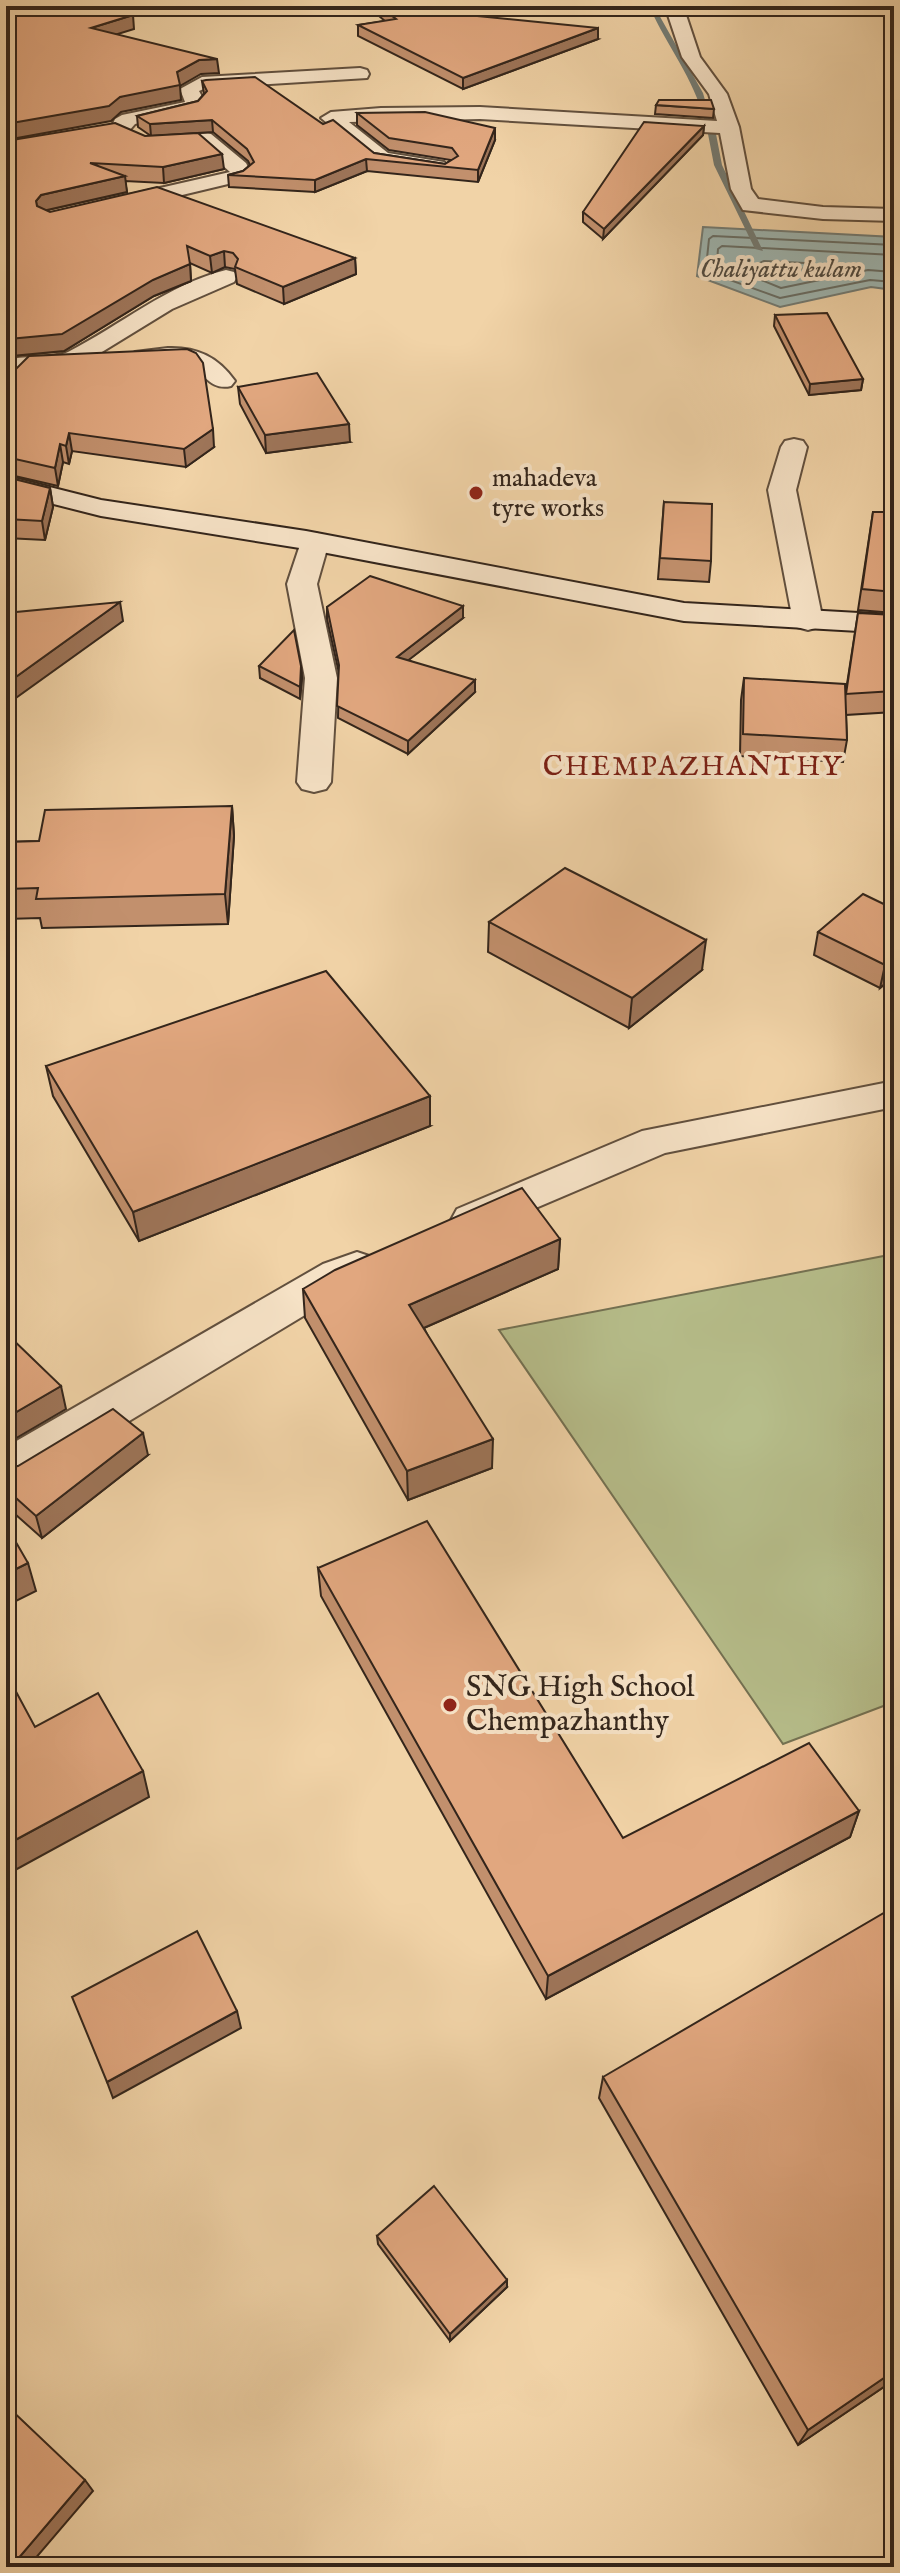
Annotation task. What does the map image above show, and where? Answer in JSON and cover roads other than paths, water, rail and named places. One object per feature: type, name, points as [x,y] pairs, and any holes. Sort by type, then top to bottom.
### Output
[{"type":"street","points":[[674,6],[691,57],[718,94],[729,127],[741,189],[751,205],[823,213],[894,215]]},
{"type":"street","points":[[84,213],[242,175],[239,167],[204,138],[146,145],[114,130],[129,119],[191,106],[195,102],[189,89],[202,83],[360,74]]},
{"type":"street","points":[[445,167],[382,158],[331,118],[441,111],[729,127]]},
{"type":"street","points":[[70,361],[164,304],[226,277]]},
{"type":"street","points":[[6,381],[23,363],[193,356],[209,363],[222,381]]},
{"type":"street","points":[[794,447],[782,490],[808,621]]},
{"type":"street","points":[[6,484],[101,508],[315,542],[684,612],[894,624]]},
{"type":"street","points":[[314,782],[321,678],[302,584],[315,542]]},
{"type":"street","points":[[440,1234],[656,1141],[894,1094]]},
{"type":"street","points":[[6,1471],[338,1275],[396,1252]]},
{"type":"water","name":"Chaliyattu kulam","points":[[703,227],[894,237],[894,290],[871,287],[780,307],[697,276]]},
{"type":"waterway","points":[[654,8],[699,93],[708,119]]},
{"type":"waterway","points":[[712,134],[718,165],[760,249]]},
{"type":"place","name":"mahadeva tyre works","points":[[476,493]]},
{"type":"place","name":"SNG High School Chempazhanthy","points":[[450,1705]]},
{"type":"district","name":"CHEMPAZHANTHY","points":[[693,767]]}]
